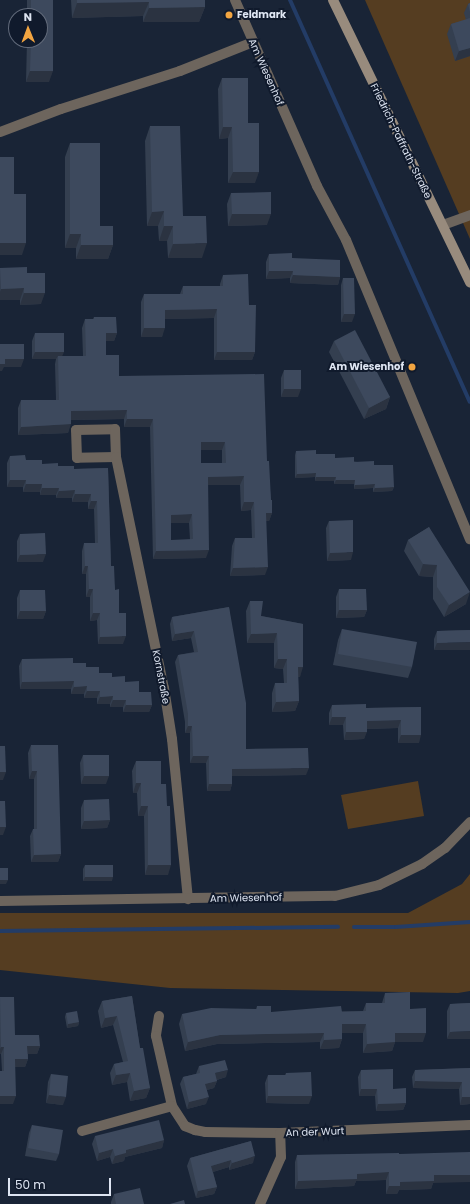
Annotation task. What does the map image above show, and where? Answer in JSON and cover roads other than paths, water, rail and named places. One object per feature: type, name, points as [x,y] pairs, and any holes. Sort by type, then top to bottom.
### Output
[{"type":"main road","name":"Friedrich-Paffrath-Straße","points":[[333,0],[470,282]]},
{"type":"street","name":"Am Wiesenhof","points":[[235,0],[317,186],[346,240],[470,539]]},
{"type":"street","points":[[0,132],[61,109],[180,71],[253,42]]},
{"type":"street","points":[[443,225],[470,215]]},
{"type":"street","name":"Kornstraße","points":[[116,457],[77,458],[76,430],[115,429],[116,457],[165,696],[172,739],[188,899]]},
{"type":"street","name":"Am Wiesenhof","points":[[0,901],[335,896],[380,885],[422,864],[445,848],[470,822]]},
{"type":"street","name":"An der Wurt","points":[[159,1016],[156,1036],[172,1106],[185,1126],[194,1130],[205,1132],[280,1133],[470,1125]]},
{"type":"street","points":[[82,1131],[172,1106]]},
{"type":"street","points":[[260,1204],[281,1157],[280,1133]]},
{"type":"waterway","points":[[290,0],[470,402]]},
{"type":"waterway","points":[[354,927],[396,927],[470,922]]},
{"type":"waterway","points":[[0,931],[338,927]]},
{"type":"place","name":"Feldmark","points":[[229,15]]},
{"type":"place","name":"Am Wiesenhof","points":[[412,367]]}]
